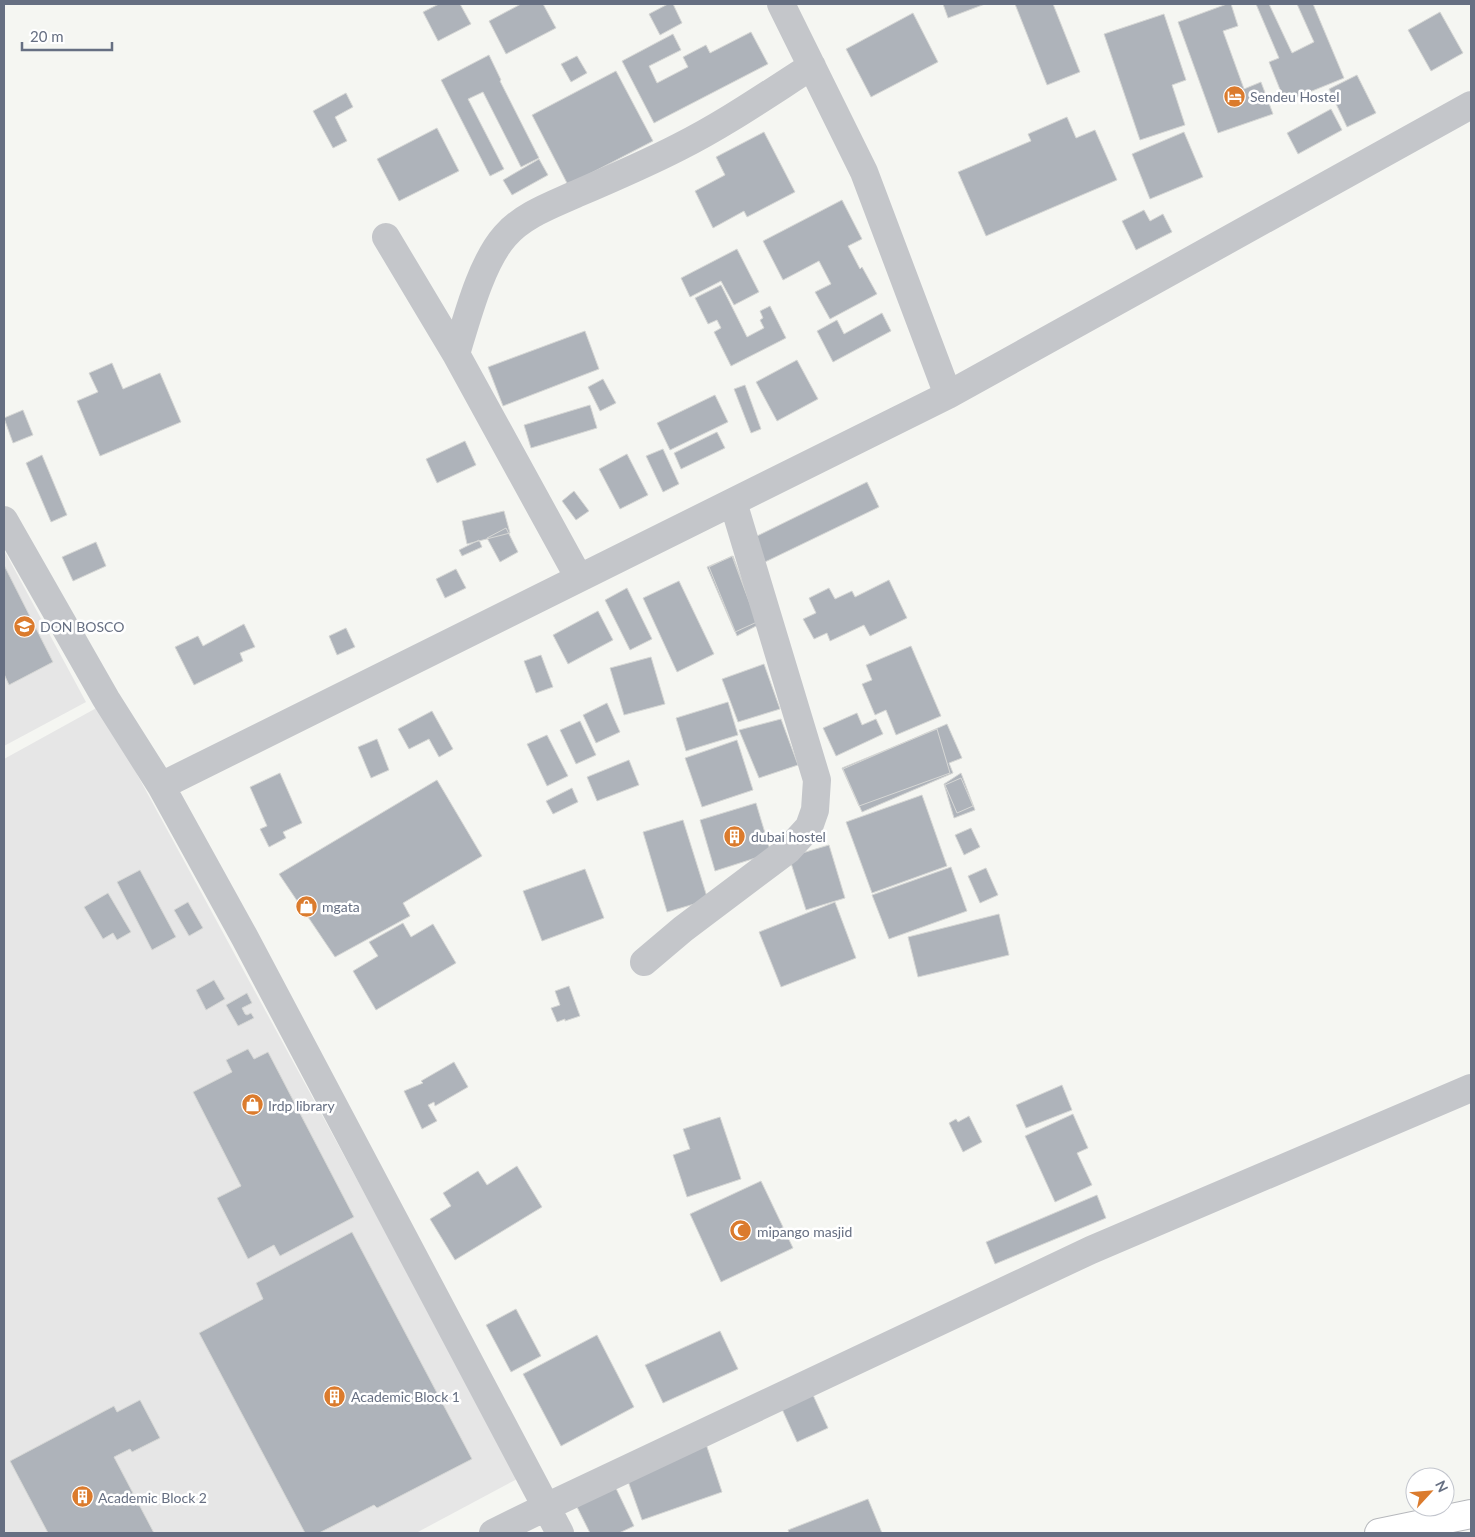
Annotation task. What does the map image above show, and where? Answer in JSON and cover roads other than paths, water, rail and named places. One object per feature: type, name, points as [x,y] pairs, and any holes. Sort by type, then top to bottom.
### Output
[{"type":"highway","points":[[1379,1533],[1471,1514]]},
{"type":"street","points":[[781,4],[864,172],[948,395]]},
{"type":"street","points":[[456,354],[473,299],[492,254],[505,236],[518,223],[680,146],[744,109],[812,66]]},
{"type":"street","points":[[160,786],[948,395],[1471,105]]},
{"type":"street","points":[[386,237],[456,354],[578,578]]},
{"type":"street","points":[[644,962],[683,929],[788,850],[809,826],[815,810],[817,780],[732,502]]},
{"type":"street","points":[[4,520],[106,699],[160,786],[245,938],[560,1533]]},
{"type":"street","points":[[492,1533],[1091,1250],[1471,1088]]},
{"type":"place","name":"Sendeu Hostel","points":[[1234,96]]},
{"type":"place","name":"DON BOSCO","points":[[24,626]]},
{"type":"place","name":"dubai hostel","points":[[735,836]]},
{"type":"place","name":"mgata","points":[[306,906]]},
{"type":"place","name":"Irdp library","points":[[252,1105]]},
{"type":"place","name":"mipango masjid","points":[[741,1231]]},
{"type":"place","name":"Academic Block 1","points":[[335,1396]]},
{"type":"place","name":"Academic Block 2","points":[[82,1497]]}]
